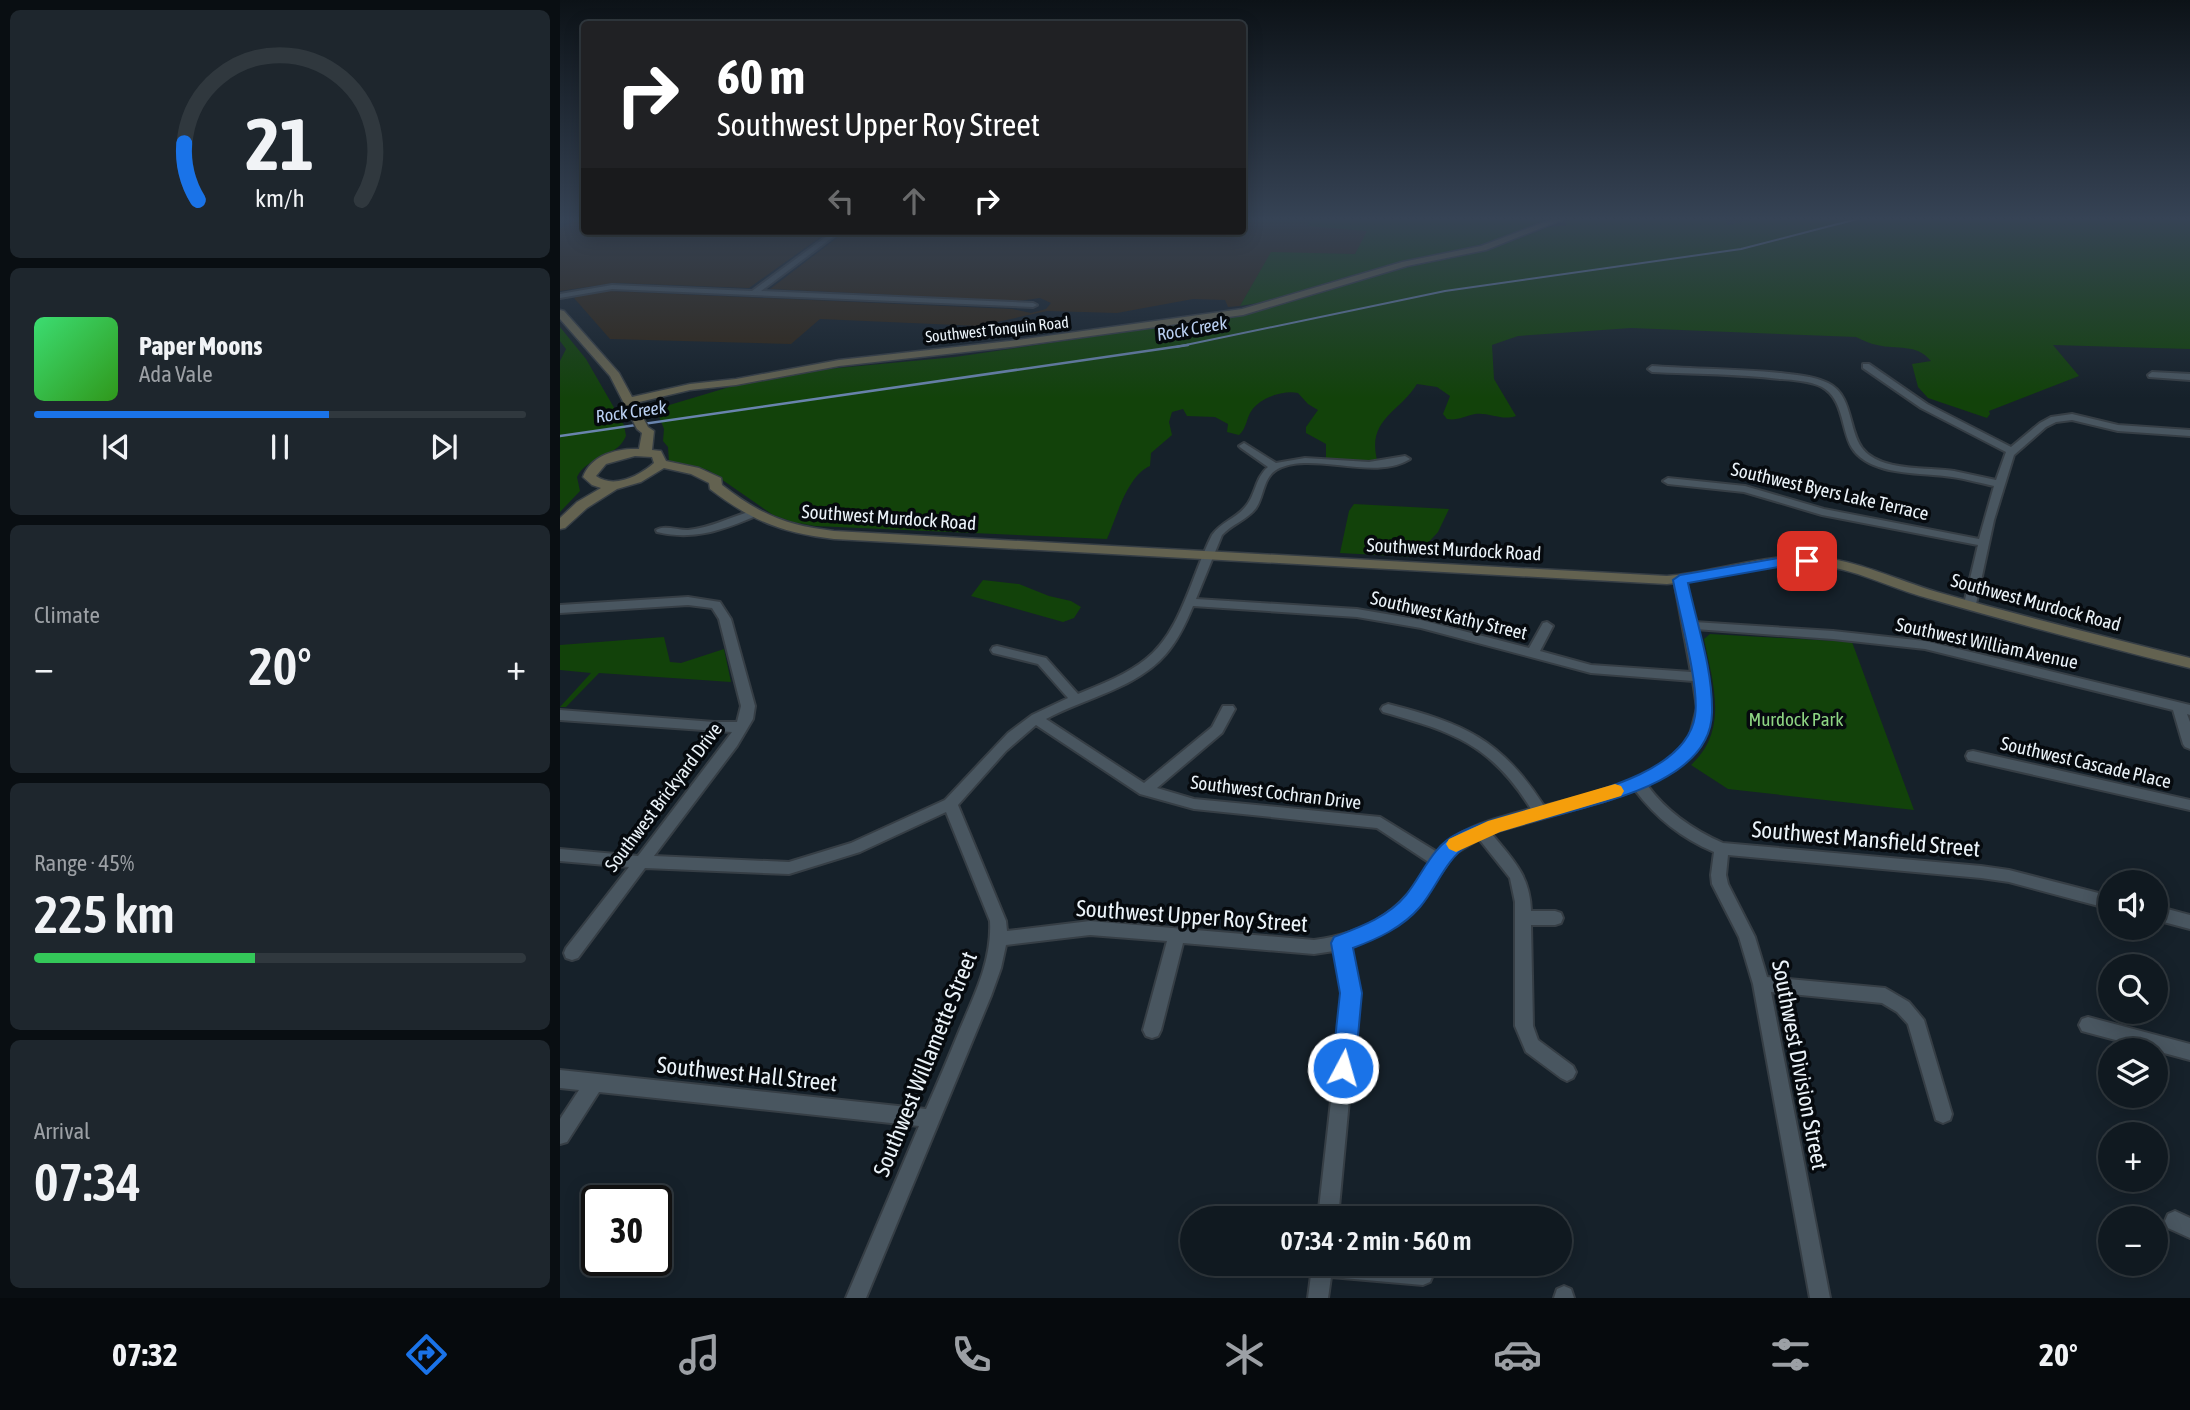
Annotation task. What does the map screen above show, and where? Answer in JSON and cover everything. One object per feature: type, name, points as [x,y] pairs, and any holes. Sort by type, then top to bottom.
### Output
[{"type":"main road","name":"Southwest Tonquin Road","points":[[630,401],[690,387],[736,382],[839,363],[1010,344],[1244,312],[1359,278]]},
{"type":"main road","points":[[560,313],[601,359],[630,401],[643,429],[648,431],[645,449],[648,452]]},
{"type":"main road","points":[[616,484],[595,482],[589,477],[591,470],[602,461],[633,445],[643,429]]},
{"type":"main road","points":[[560,525],[582,505],[616,484],[647,475],[661,464],[657,454],[620,454]]},
{"type":"main road","name":"Southwest Murdock Road","points":[[661,464],[705,475],[716,481],[715,486]]},
{"type":"main road","name":"Southwest Murdock Road","points":[[647,475],[674,474],[691,478],[705,485],[715,486],[752,514],[781,527],[834,535],[1680,580],[1784,562],[1814,561],[1845,567],[1970,604],[2190,663]]},
{"type":"main road","points":[[582,505],[595,482]]},
{"type":"street","points":[[754,293],[775,278]]},
{"type":"street","points":[[560,296],[612,287],[1033,305]]},
{"type":"street","points":[[1866,366],[1924,406],[2011,451]]},
{"type":"street","points":[[1652,369],[1796,378],[1821,383],[1837,395],[1857,447],[1870,459],[1894,467],[1953,474],[2000,484]]},
{"type":"street","points":[[2152,375],[2190,377]]},
{"type":"street","points":[[1970,604],[1983,543],[2011,451],[2043,425],[2060,418],[2080,419],[2118,428],[2190,433]]},
{"type":"street","points":[[1244,446],[1275,467]]},
{"type":"street","points":[[560,855],[642,862],[789,868],[855,848],[950,804],[1016,734],[1036,719],[1151,662],[1168,643],[1218,533],[1253,506],[1261,480],[1275,467],[1307,462],[1372,465],[1405,459]]},
{"type":"street","name":"Southwest Byers Lake Terrace","points":[[1668,481],[1745,489],[1822,512],[1983,543]]},
{"type":"street","points":[[661,530],[672,534],[696,533],[715,529],[752,514]]},
{"type":"street","name":"Southwest Upper Roy Street","points":[[1000,939],[1090,928],[1295,947],[1341,943],[1375,930],[1400,914],[1413,901],[1439,861],[1455,845],[1481,831],[1638,784],[1675,764],[1695,740],[1704,716],[1700,677],[1680,580]]},
{"type":"street","name":"Southwest Brickyard Drive","points":[[560,609],[697,600],[716,605],[723,613],[748,706],[742,727],[572,953]]},
{"type":"street","name":"Southwest Kathy Street","points":[[1188,602],[1357,613],[1422,624],[1591,669],[1700,677]]},
{"type":"street","name":"Southwest William Avenue","points":[[1689,625],[1856,637],[1925,645],[2185,709]]},
{"type":"street","points":[[1532,654],[1547,626]]},
{"type":"street","points":[[997,650],[1042,661],[1075,698]]},
{"type":"street","points":[[1145,790],[1217,730],[1228,709]]},
{"type":"street","points":[[1388,709],[1436,720],[1477,740],[1507,764],[1540,812]]},
{"type":"street","points":[[2185,709],[2190,744]]},
{"type":"street","points":[[560,715],[742,727]]},
{"type":"street","name":"Southwest Cochran Drive","points":[[1036,719],[1145,790],[1194,804],[1380,823],[1439,861]]},
{"type":"street","name":"Southwest Cascade Place","points":[[1973,756],[2190,806]]},
{"type":"street","name":"Southwest Mansfield Street","points":[[1638,784],[1668,820],[1687,833],[1723,849],[1981,872],[2009,876],[2098,899]]},
{"type":"street","name":"Southwest Willamette Street","points":[[856,1298],[930,1118],[984,996],[1000,939],[998,921],[950,804]]},
{"type":"street","points":[[1481,831],[1517,876],[1523,902],[1524,1026],[1532,1046],[1567,1072]]},
{"type":"street","name":"Southwest Division Street","points":[[1723,849],[1717,870],[1720,886],[1748,941],[1761,985],[1820,1298]]},
{"type":"street","points":[[2168,916],[2190,922]]},
{"type":"street","points":[[1524,918],[1555,918]]},
{"type":"street","points":[[1152,1030],[1177,936]]},
{"type":"street","points":[[1329,1206],[1351,993],[1341,943]]},
{"type":"street","points":[[1761,985],[1885,996],[1903,1007],[1915,1020],[1943,1114]]},
{"type":"street","points":[[2088,1025],[2190,1052]]},
{"type":"street","name":"Southwest Hall Street","points":[[560,1079],[930,1118]]},
{"type":"street","points":[[560,1135],[595,1083]]},
{"type":"street","points":[[1317,1276],[1318,1298]]},
{"type":"shaded area","points":[[560,278],[764,278],[749,288],[615,283],[560,291]]},
{"type":"shaded area","points":[[785,278],[1257,278],[1240,306],[1228,307],[1225,300],[1193,299],[1117,313],[1047,311],[979,326],[820,319],[791,344],[610,339],[574,298],[586,293],[610,291],[1012,309],[1031,313],[1046,309],[1051,303],[1040,298],[1019,301],[770,289]]},
{"type":"green space","points":[[1256,278],[1345,278],[1270,301],[1240,306]]},
{"type":"green space","points":[[1367,278],[2190,278],[2190,349],[2053,345],[2079,376],[1989,411],[1987,418],[1928,398],[1918,387],[1912,364],[1931,361],[1913,349],[1874,344],[1856,337],[1631,328],[1518,336],[1492,345],[1494,379],[1516,416],[1506,418],[1475,414],[1447,419],[1443,414],[1450,396],[1437,387],[1417,384],[1386,418],[1376,435],[1377,460],[1326,460],[1326,444],[1306,433],[1306,427],[1318,410],[1298,393],[1280,394],[1261,401],[1252,410],[1239,435],[1227,432],[1228,424],[1215,417],[1187,416],[1183,409],[1172,412],[1169,422],[1172,435],[1151,453],[1150,466],[1135,478],[1129,487],[1107,539],[815,526],[793,522],[773,515],[708,470],[669,462],[668,447],[663,441],[664,429],[656,409],[736,385],[817,370],[955,357],[1239,315]]},
{"type":"green space","points":[[560,327],[586,359],[624,425],[626,436],[616,449],[582,470],[577,477],[580,491],[560,512],[560,361],[566,349],[560,341]]},
{"type":"green space","points":[[1354,504],[1449,509],[1438,532],[1415,557],[1340,553],[1349,511]]},
{"type":"green space","points":[[983,580],[1019,584],[1071,601],[1081,607],[1074,618],[1063,622],[971,596]]},
{"type":"green space","name":"Murdock Park","points":[[1710,634],[1852,642],[1914,810],[1728,789],[1691,765],[1703,751],[1714,722],[1714,689],[1704,639]]},
{"type":"green space","points":[[664,637],[670,662],[681,663],[724,649],[731,682],[599,673],[566,707],[560,707],[591,673],[560,670],[560,645]]},
{"type":"waterway","name":"Rock Creek","points":[[1180,346],[1445,291],[1540,278]]},
{"type":"waterway","name":"Rock Creek","points":[[1180,346],[1188,345]]},
{"type":"waterway","name":"Rock Creek","points":[[560,436],[1180,346]]},
{"type":"waterway","name":"Rock Creek","points":[[1176,347],[1180,346]]},
{"type":"slow traffic","points":[[1456,844],[1494,826],[1615,791]]},
{"type":"route","points":[[1343,1068],[1351,993],[1341,943],[1375,930],[1400,914],[1413,901],[1447,851],[1463,839],[1494,826],[1650,780],[1675,764],[1690,749],[1704,716],[1702,686],[1680,580],[1784,562],[1807,561]]}]
